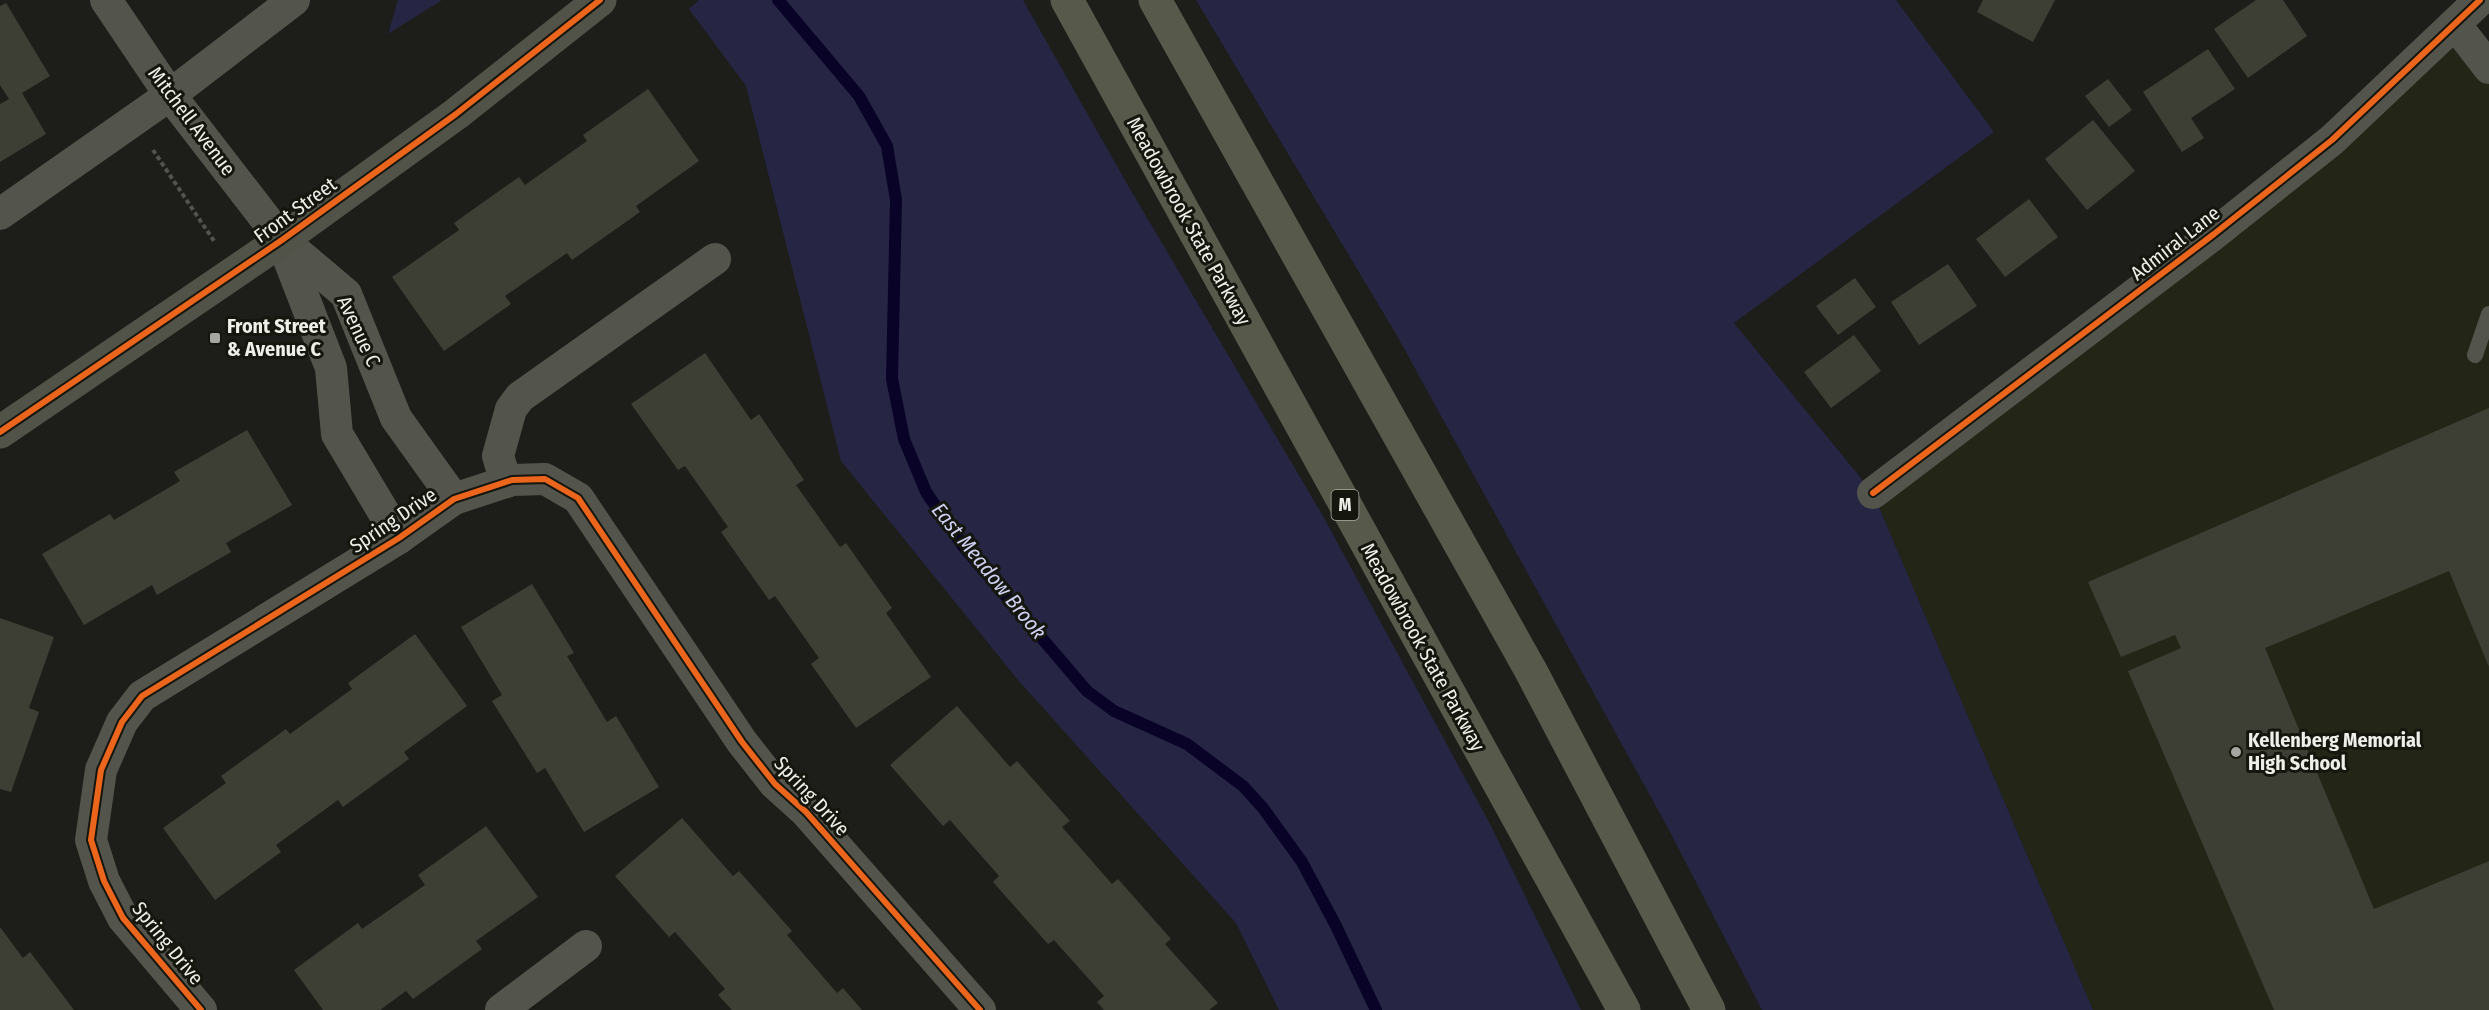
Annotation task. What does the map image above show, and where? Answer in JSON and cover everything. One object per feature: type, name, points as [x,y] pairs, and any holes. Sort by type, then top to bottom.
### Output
[{"type":"highway","name":"Meadowbrook State Parkway","points":[[1067,0],[1623,1010]]},
{"type":"highway","points":[[1155,0],[1531,671],[1709,1010]]},
{"type":"main road","name":"Front Street","points":[[0,432],[282,240],[456,114],[600,0]]},
{"type":"street","name":"Mitchell Avenue","points":[[106,0],[170,94],[282,240]]},
{"type":"street","points":[[0,214],[170,94],[294,0]]},
{"type":"street","name":"Admiral Lane","points":[[1873,493],[2214,234],[2332,140],[2480,0]]},
{"type":"street","points":[[2455,24],[2489,68]]},
{"type":"street","name":"Avenue C","points":[[282,240],[346,294],[396,418],[454,499]]},
{"type":"street","name":"Avenue C","points":[[282,240],[331,368],[337,434],[399,538]]},
{"type":"street","points":[[506,482],[498,456],[512,409],[520,397],[715,259]]},
{"type":"street","name":"Spring Drive","points":[[201,1010],[123,918],[104,881],[92,840],[101,770],[123,722],[142,696],[399,538],[454,499],[506,482],[545,480],[578,498],[742,742],[775,784],[806,812],[980,1010]]},
{"type":"street","points":[[501,1010],[586,946]]},
{"type":"lane","points":[[2475,355],[2489,314]]},
{"type":"shaded area","points":[[398,0],[442,0],[388,34]]},
{"type":"shaded area","points":[[699,0],[1023,0],[1126,182],[1323,516],[1490,824],[1581,1010],[1279,1010],[1236,923],[1018,680],[841,461],[746,86],[689,9]]},
{"type":"shaded area","points":[[1196,0],[1896,0],[1994,132],[1734,323],[1873,493],[2093,1010],[1762,1010],[1669,830],[1396,334]]},
{"type":"shaded area","name":"Kellenberg Memorial High School","points":[[2455,24],[2489,68],[2489,1010],[2093,1010],[1873,493]]},
{"type":"building","points":[[1983,0],[2055,0],[2033,42],[1977,12]]},
{"type":"building","points":[[2256,0],[2283,0],[2307,36],[2248,78],[2214,29]]},
{"type":"building","points":[[6,3],[50,76],[22,93],[46,134],[0,162],[0,104],[9,99],[0,85],[0,6]]},
{"type":"building","points":[[2208,49],[2235,89],[2191,118],[2204,138],[2182,152],[2143,92]]},
{"type":"building","points":[[2108,79],[2132,110],[2109,127],[2085,96]]},
{"type":"building","points":[[648,89],[699,161],[636,206],[640,212],[572,260],[567,253],[505,296],[511,304],[444,351],[392,277],[459,230],[454,223],[519,177],[525,185],[587,141],[583,135]]},
{"type":"building","points":[[2093,120],[2135,171],[2087,210],[2045,159]]},
{"type":"building","points":[[2029,199],[2058,237],[2005,277],[1976,239]]},
{"type":"building","points":[[1948,264],[1977,306],[1919,345],[1891,302]]},
{"type":"building","points":[[1855,278],[1876,307],[1838,335],[1816,306]]},
{"type":"building","points":[[1854,335],[1881,371],[1831,408],[1804,372]]},
{"type":"building","points":[[705,353],[751,420],[759,414],[804,480],[796,485],[840,547],[846,543],[892,608],[886,613],[931,677],[856,728],[811,664],[819,658],[775,596],[769,600],[721,532],[728,527],[685,466],[678,470],[631,404]]},
{"type":"building","points":[[2489,408],[2489,667],[2449,571],[2265,648],[2374,909],[2489,861],[2489,1010],[2274,1010],[2128,671],[2181,648],[2175,635],[2121,657],[2088,582]]},
{"type":"building","points":[[247,430],[292,505],[226,543],[231,552],[157,595],[152,585],[84,625],[42,554],[110,514],[114,520],[180,481],[174,472]]},
{"type":"building","points":[[532,584],[574,653],[567,656],[607,722],[616,716],[659,787],[584,832],[545,768],[537,773],[492,701],[502,695],[461,627]]},
{"type":"building","points":[[0,618],[54,637],[29,708],[39,712],[11,792],[0,789]]},
{"type":"building","points":[[415,634],[467,706],[404,752],[409,759],[343,807],[338,800],[276,845],[281,852],[215,900],[163,828],[226,783],[221,776],[286,729],[290,734],[352,689],[348,683]]},
{"type":"building","points":[[957,706],[1010,767],[1017,761],[1070,821],[1062,827],[1112,884],[1118,879],[1171,939],[1165,944],[1218,1003],[1209,1010],[1104,1010],[1097,1002],[1104,996],[1054,940],[1048,944],[993,882],[999,876],[950,820],[943,826],[890,765]]},
{"type":"building","points":[[682,818],[733,876],[739,871],[792,931],[787,935],[837,993],[843,988],[862,1010],[732,1010],[718,995],[725,989],[675,932],[669,937],[615,876]]},
{"type":"building","points":[[486,826],[538,897],[476,941],[482,949],[413,999],[406,991],[380,1010],[323,1010],[294,970],[358,923],[362,929],[425,885],[418,875]]},
{"type":"building","points":[[0,927],[23,958],[30,952],[74,1010],[0,1010]]},
{"type":"waterway","name":"East Meadow Brook","points":[[778,0],[859,96],[887,146],[896,200],[892,379],[904,439],[926,492],[963,546],[1087,691],[1114,711],[1187,744],[1243,786],[1263,808],[1302,862],[1376,1010]]},
{"type":"cycle path","points":[[0,432],[282,240],[456,114],[600,0]]},
{"type":"cycle path","points":[[1873,493],[2214,234],[2332,140],[2480,0]]},
{"type":"cycle path","points":[[201,1010],[123,918],[104,881],[91,840],[101,770],[122,722],[142,696],[399,538],[454,499],[512,480],[545,479],[578,498],[742,742],[775,784],[806,812],[980,1010]]},
{"type":"place","name":"Front Street & Avenue C","points":[[215,338]]},
{"type":"place","name":"Kellenberg Memorial High School","points":[[2236,752]]}]
